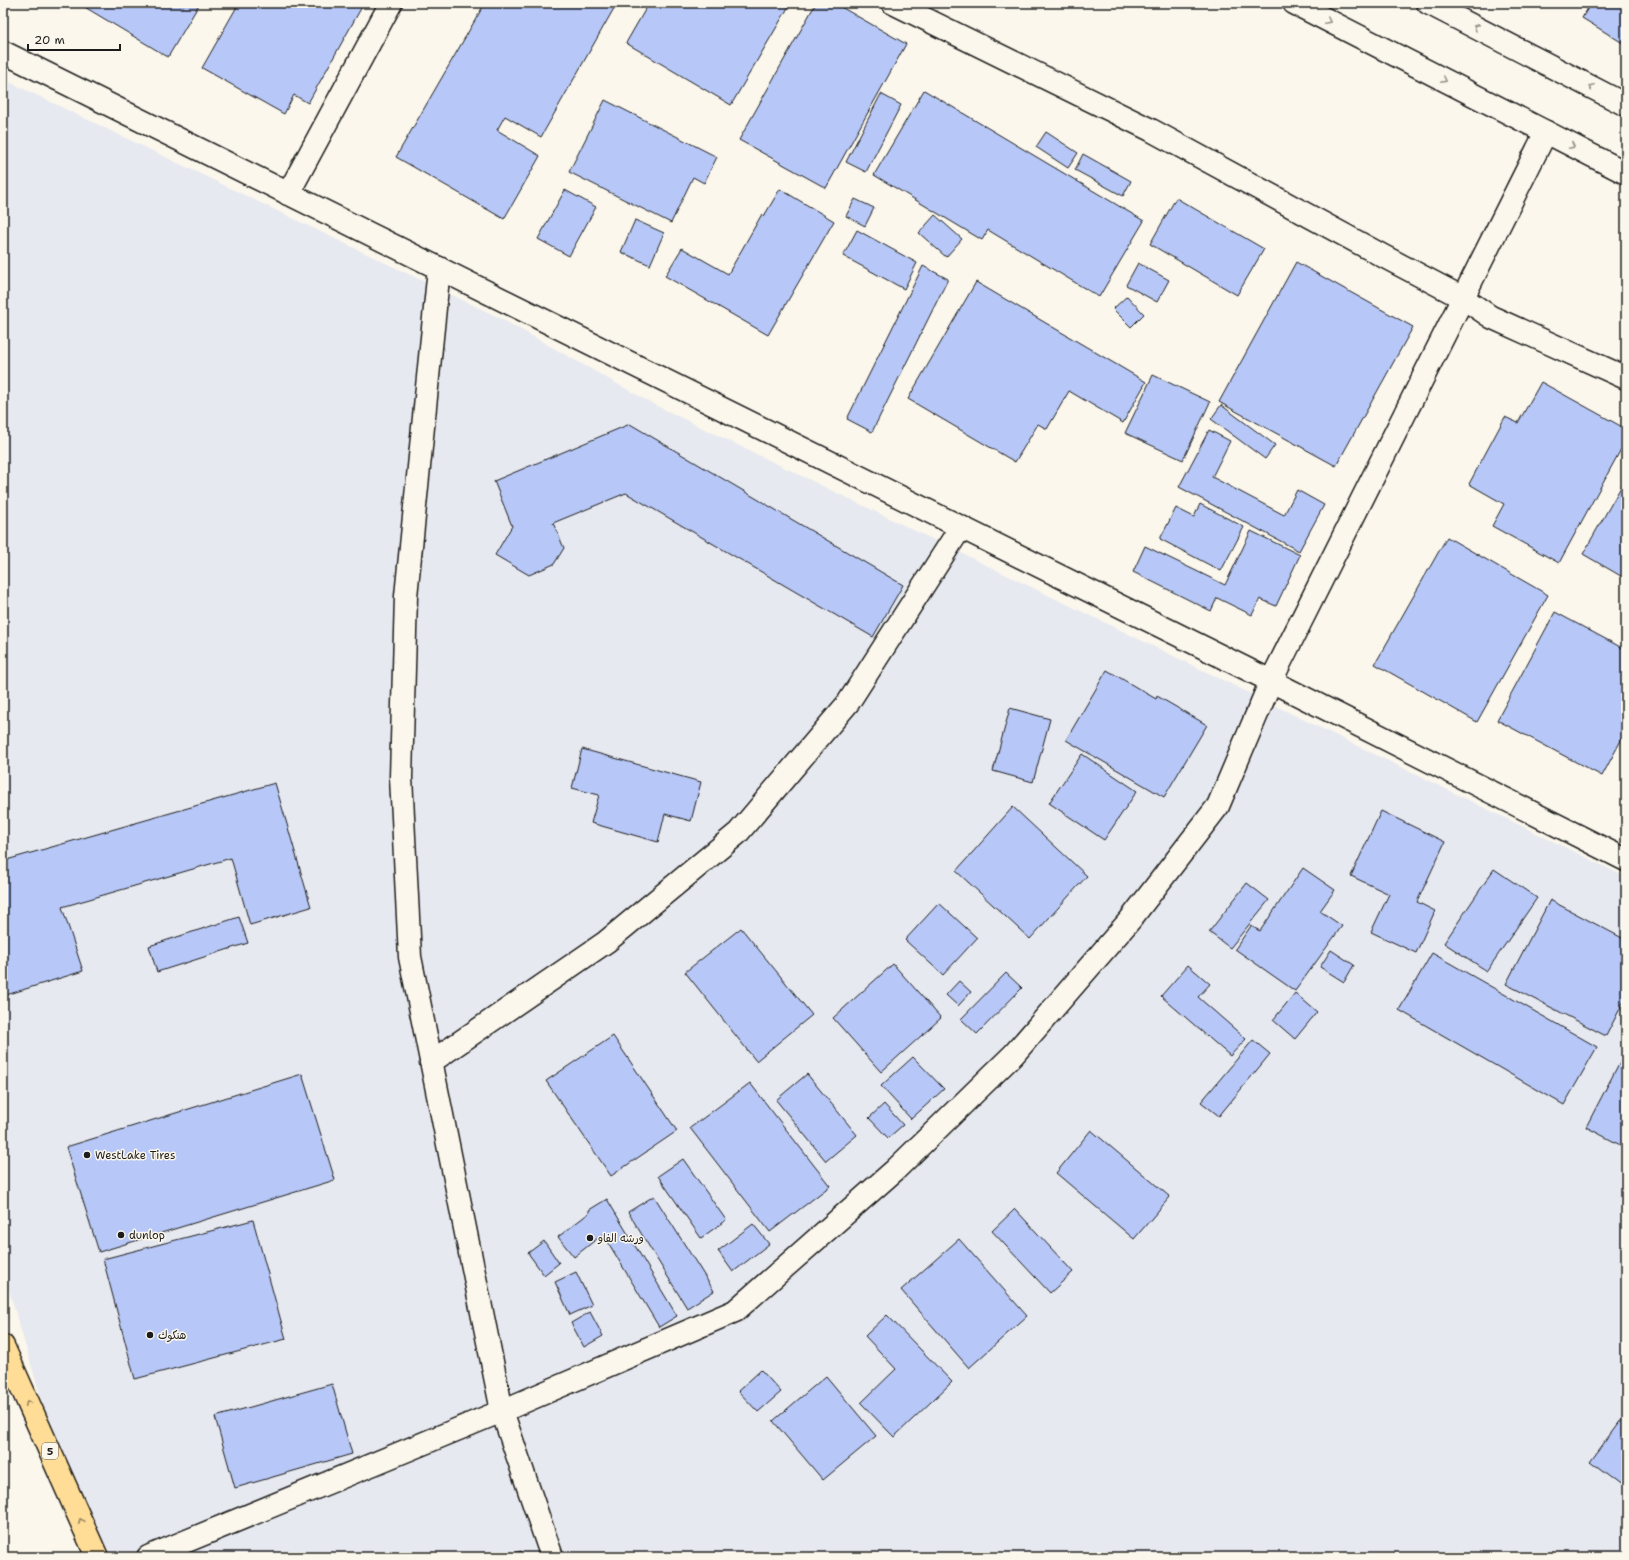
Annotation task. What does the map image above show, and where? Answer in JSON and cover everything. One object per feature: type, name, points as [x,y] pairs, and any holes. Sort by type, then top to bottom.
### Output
[{"type":"highway","name":"5","points":[[3,1346],[97,1557]]},
{"type":"street","points":[[288,194],[391,3]]},
{"type":"street","points":[[893,3],[1152,130],[1383,256],[1464,298],[1491,317],[1626,378]]},
{"type":"street","points":[[1294,3],[1626,173]]},
{"type":"street","points":[[1428,3],[1626,105]]},
{"type":"street","points":[[3,52],[1271,681],[1626,860]]},
{"type":"street","points":[[148,1557],[502,1411],[735,1310],[895,1170],[1014,1054],[1130,920],[1218,806],[1271,681],[1546,132]]},
{"type":"street","points":[[439,268],[406,596],[401,777],[410,957],[502,1411],[552,1557]]},
{"type":"street","points":[[431,1062],[606,942],[738,833],[848,703],[960,527]]},
{"type":"shaded area","points":[[3,79],[500,318],[655,405],[1626,877],[1626,1557],[88,1557],[3,1270]]},
{"type":"building","points":[[78,3],[200,3],[168,57]]},
{"type":"building","points":[[239,3],[364,3],[308,103],[294,95],[284,114],[202,68]]},
{"type":"building","points":[[485,3],[617,3],[541,137],[505,116],[497,130],[540,156],[504,219],[396,157]]},
{"type":"building","points":[[649,3],[785,3],[789,6],[731,105],[626,43]]},
{"type":"building","points":[[816,3],[834,3],[906,44],[826,188],[739,140]]},
{"type":"building","points":[[1591,3],[1626,3],[1626,45],[1582,18]]},
{"type":"building","points":[[924,90],[1144,221],[1099,297],[988,230],[982,240],[874,175]]},
{"type":"building","points":[[881,94],[901,105],[866,172],[846,162]]},
{"type":"building","points":[[605,100],[717,157],[704,183],[693,177],[671,223],[569,172]]},
{"type":"building","points":[[1046,132],[1078,153],[1068,168],[1036,147]]},
{"type":"building","points":[[1083,154],[1131,181],[1123,196],[1075,170]]},
{"type":"building","points":[[780,189],[834,221],[768,335],[665,276],[682,248],[728,274],[762,214],[764,216]]},
{"type":"building","points":[[565,190],[596,207],[569,256],[538,239]]},
{"type":"building","points":[[1176,198],[1264,249],[1237,295],[1150,244]]},
{"type":"building","points":[[855,199],[874,208],[865,226],[846,216]]},
{"type":"building","points":[[935,215],[962,239],[946,257],[919,233]]},
{"type":"building","points":[[635,220],[664,233],[650,265],[621,252]]},
{"type":"building","points":[[857,230],[917,263],[904,289],[843,256]]},
{"type":"building","points":[[1296,262],[1413,327],[1336,466],[1219,402]]},
{"type":"building","points":[[1138,263],[1169,280],[1157,302],[1126,285]]},
{"type":"building","points":[[923,266],[948,279],[872,432],[847,419]]},
{"type":"building","points":[[976,282],[1146,382],[1123,423],[1069,391],[1047,429],[1038,424],[1015,462],[908,399]]},
{"type":"building","points":[[1127,296],[1144,314],[1131,327],[1113,309]]},
{"type":"building","points":[[1153,375],[1210,402],[1183,460],[1125,433]]},
{"type":"building","points":[[1541,382],[1626,429],[1626,440],[1559,563],[1492,526],[1504,504],[1469,484],[1505,417],[1518,423]]},
{"type":"building","points":[[1221,405],[1275,445],[1265,459],[1211,419]]},
{"type":"building","points":[[630,424],[903,585],[873,637],[626,493],[553,523],[564,548],[554,564],[529,575],[495,555],[512,526],[494,481]]},
{"type":"building","points":[[1209,430],[1230,441],[1212,477],[1284,515],[1297,490],[1324,505],[1299,551],[1179,487]]},
{"type":"building","points":[[1626,478],[1626,579],[1583,554]]},
{"type":"building","points":[[1200,504],[1244,527],[1221,571],[1160,539],[1176,508],[1194,517]]},
{"type":"building","points":[[1251,531],[1300,555],[1276,606],[1260,599],[1252,615],[1217,598],[1211,611],[1133,572],[1145,546],[1225,585]]},
{"type":"building","points":[[1447,537],[1548,595],[1477,722],[1375,664]]},
{"type":"building","points":[[1555,612],[1626,650],[1626,731],[1602,776],[1497,720]]},
{"type":"building","points":[[1107,670],[1156,699],[1157,696],[1207,725],[1164,797],[1066,740]]},
{"type":"building","points":[[1010,708],[1050,719],[1033,782],[993,771]]},
{"type":"building","points":[[582,749],[701,782],[691,821],[665,814],[658,842],[591,823],[599,795],[572,788]]},
{"type":"building","points":[[1082,754],[1137,791],[1104,840],[1049,803]]},
{"type":"building","points":[[275,783],[311,907],[250,925],[231,858],[62,907],[83,971],[3,996],[3,861]]},
{"type":"building","points":[[1013,807],[1087,876],[1030,939],[956,871]]},
{"type":"building","points":[[1381,811],[1445,842],[1417,902],[1435,911],[1416,953],[1371,932],[1389,894],[1351,876]]},
{"type":"building","points":[[1303,868],[1335,890],[1320,911],[1342,926],[1295,991],[1235,949],[1251,926],[1260,931]]},
{"type":"building","points":[[1494,869],[1537,898],[1487,971],[1444,943]]},
{"type":"building","points":[[1247,883],[1269,900],[1230,948],[1209,932]]},
{"type":"building","points":[[1550,900],[1626,940],[1626,997],[1606,1036],[1506,984]]},
{"type":"building","points":[[939,903],[977,938],[943,975],[905,940]]},
{"type":"building","points":[[239,917],[248,943],[157,972],[149,946]]},
{"type":"building","points":[[741,928],[812,1015],[756,1061],[685,972]]},
{"type":"building","points":[[1331,950],[1354,965],[1344,982],[1320,967]]},
{"type":"building","points":[[1432,953],[1597,1047],[1564,1105],[1399,1010]]},
{"type":"building","points":[[893,964],[941,1018],[881,1072],[833,1018]]},
{"type":"building","points":[[1188,965],[1210,984],[1198,997],[1246,1039],[1230,1056],[1161,996]]},
{"type":"building","points":[[1006,973],[1022,988],[977,1034],[961,1019]]},
{"type":"building","points":[[959,981],[971,992],[958,1006],[946,995]]},
{"type":"building","points":[[1295,993],[1317,1012],[1295,1039],[1273,1020]]},
{"type":"building","points":[[613,1036],[677,1131],[611,1176],[546,1081]]},
{"type":"building","points":[[1253,1040],[1270,1054],[1219,1116],[1201,1102]]},
{"type":"building","points":[[1626,1050],[1626,1148],[1586,1127]]},
{"type":"building","points":[[913,1057],[944,1089],[911,1119],[881,1086]]},
{"type":"building","points":[[302,1074],[335,1180],[99,1252],[66,1147]]},
{"type":"building","points":[[807,1074],[857,1135],[826,1161],[776,1100]]},
{"type":"building","points":[[750,1083],[830,1186],[770,1232],[690,1128]]},
{"type":"building","points":[[884,1104],[903,1125],[888,1138],[869,1118]]},
{"type":"building","points":[[1091,1130],[1170,1197],[1134,1239],[1056,1173]]},
{"type":"building","points":[[683,1159],[726,1220],[701,1238],[658,1176]]},
{"type":"building","points":[[654,1196],[714,1291],[687,1308],[628,1212]]},
{"type":"building","points":[[607,1199],[677,1316],[659,1327],[603,1234],[574,1257],[558,1237],[589,1213],[589,1210]]},
{"type":"building","points":[[1015,1209],[1073,1272],[1050,1293],[992,1231]]},
{"type":"building","points":[[253,1220],[286,1339],[135,1379],[103,1259]]},
{"type":"building","points":[[753,1224],[769,1244],[733,1272],[718,1251]]},
{"type":"building","points":[[959,1239],[1027,1316],[969,1368],[901,1290]]},
{"type":"building","points":[[544,1241],[559,1263],[544,1275],[528,1253]]},
{"type":"building","points":[[576,1272],[592,1305],[570,1315],[555,1282]]},
{"type":"building","points":[[590,1312],[603,1336],[584,1347],[571,1323]]},
{"type":"building","points":[[887,1315],[952,1382],[894,1437],[861,1403],[896,1369],[865,1336]]},
{"type":"building","points":[[761,1370],[781,1392],[758,1412],[738,1391]]},
{"type":"building","points":[[826,1376],[876,1436],[823,1480],[773,1421]]},
{"type":"building","points":[[332,1384],[352,1454],[235,1488],[215,1417]]},
{"type":"building","points":[[1626,1412],[1626,1490],[1589,1462]]},
{"type":"building","points":[[521,1551],[523,1557],[499,1557]]},
{"type":"place","name":"WestLake Tires","points":[[87,1155]]},
{"type":"place","name":"dunlop","points":[[121,1235]]},
{"type":"place","name":"ورشه الفاو","points":[[590,1238]]},
{"type":"place","name":"هنكوك","points":[[150,1335]]}]
